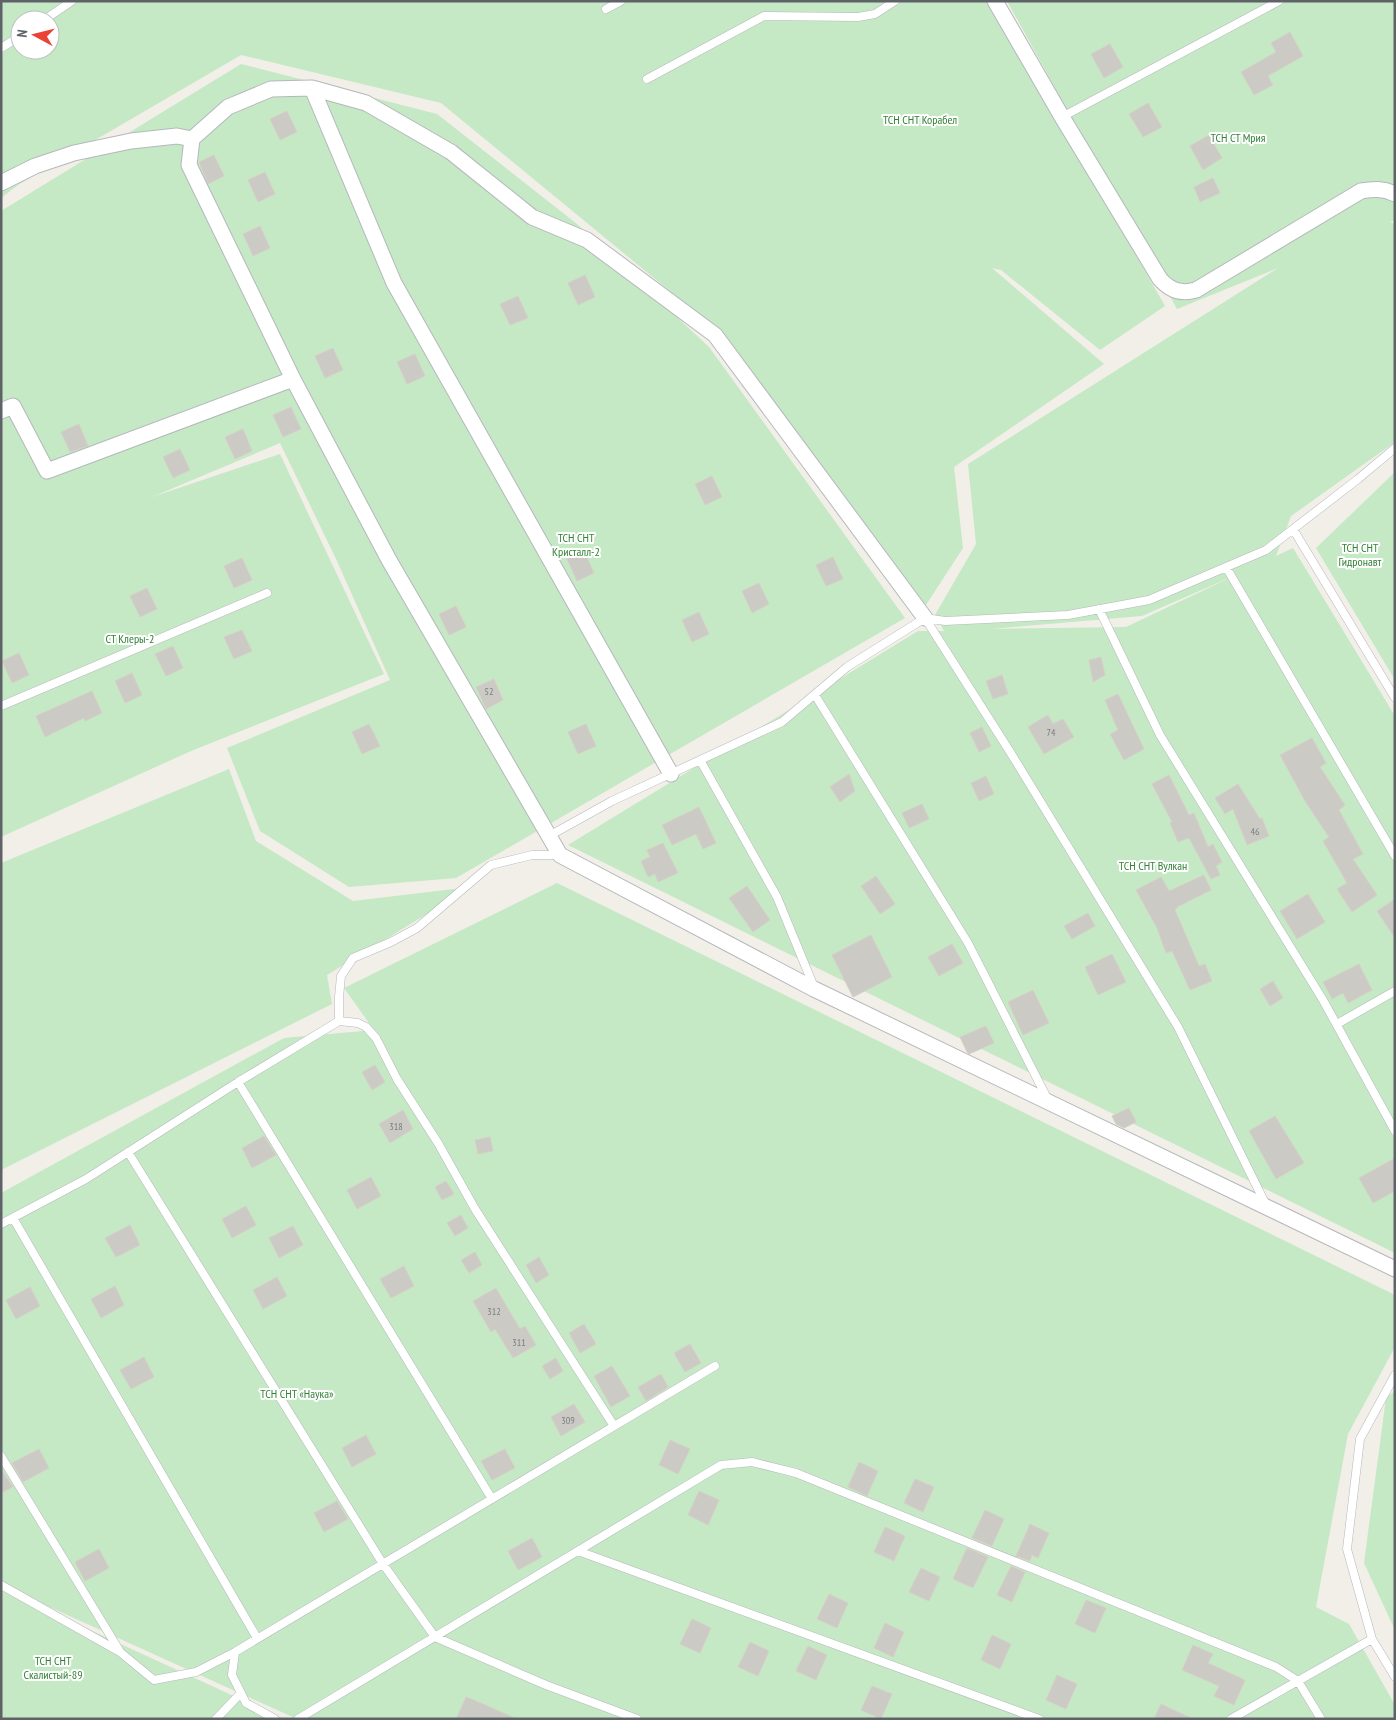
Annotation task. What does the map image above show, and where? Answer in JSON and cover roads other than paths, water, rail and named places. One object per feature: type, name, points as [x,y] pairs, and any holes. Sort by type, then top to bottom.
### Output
[{"type":"street","points":[[995,1],[1062,117],[1160,279],[1167,287],[1176,291],[1196,290],[1361,191],[1375,189],[1395,194]]},
{"type":"street","points":[[925,618],[715,335],[587,240],[532,217],[451,152],[366,103],[312,88],[272,88],[228,107],[192,139],[189,165],[293,379],[389,560],[560,855],[814,989],[1395,1269]]},
{"type":"street","points":[[312,88],[394,283],[671,774]]},
{"type":"street","points":[[1,183],[34,166],[74,153],[140,140],[177,136],[192,139]]},
{"type":"street","points":[[1,411],[14,406],[47,471],[293,379]]},
{"type":"lane","points":[[59,10],[72,1]]},
{"type":"lane","points":[[606,9],[621,1]]},
{"type":"lane","points":[[647,79],[764,16],[858,17],[875,14],[895,1]]},
{"type":"lane","points":[[1062,117],[1279,1]]},
{"type":"lane","points":[[549,836],[612,801],[782,722],[847,667],[925,618],[945,620],[1059,616],[1149,600],[1266,550],[1395,448]]},
{"type":"lane","points":[[1293,529],[1395,698]]},
{"type":"lane","points":[[1226,567],[1395,856]]},
{"type":"lane","points":[[1,706],[267,593]]},
{"type":"lane","points":[[1099,610],[1160,735],[1318,991],[1395,1130]]},
{"type":"lane","points":[[925,618],[1017,763],[1178,1027],[1266,1207]]},
{"type":"lane","points":[[815,694],[968,943],[1049,1102]]},
{"type":"lane","points":[[700,760],[777,897],[814,989]]},
{"type":"lane","points":[[339,1021],[339,997],[342,976],[353,958],[391,942],[417,928],[491,865],[532,856],[560,855]]},
{"type":"lane","points":[[1337,1024],[1395,991]]},
{"type":"lane","points":[[1,1224],[86,1179],[238,1082],[339,1021],[358,1023],[366,1027],[376,1038],[397,1080],[438,1143],[475,1209],[614,1426]]},
{"type":"lane","points":[[238,1082],[492,1499]]},
{"type":"lane","points":[[128,1152],[383,1564],[435,1637],[546,1685],[636,1719]]},
{"type":"lane","points":[[14,1218],[257,1638]]},
{"type":"lane","points":[[1,1585],[120,1652],[154,1680],[196,1672],[235,1652],[715,1366]]},
{"type":"lane","points":[[1395,1375],[1360,1439],[1347,1550],[1372,1638],[1395,1678]]},
{"type":"lane","points":[[1,1456],[120,1652]]},
{"type":"lane","points":[[298,1719],[721,1465],[752,1462],[805,1476],[1276,1666],[1298,1681],[1321,1719]]},
{"type":"lane","points":[[578,1551],[1039,1719]]},
{"type":"lane","points":[[1231,1719],[1372,1638]]},
{"type":"lane","points":[[235,1652],[232,1674],[246,1703],[275,1719]]},
{"type":"lane","points":[[216,1719],[241,1692]]},
{"type":"park label","name":"ТСН СНТ Корабел","points":[[920,120]]},
{"type":"park label","name":"ТСН СТ Мрия","points":[[1238,138]]},
{"type":"park label","name":"ТСН СНТ Кристалл-2","points":[[576,545]]},
{"type":"park label","name":"ТСН СНТ Гидронавт","points":[[1360,555]]},
{"type":"park label","name":"СТ Клеры-2","points":[[130,639]]},
{"type":"park label","name":"ТСН СНТ Вулкан","points":[[1153,866]]},
{"type":"park label","name":"ТСН СНТ «Наука»","points":[[297,1394]]},
{"type":"park label","name":"ТСН СНТ Скалистый-89","points":[[53,1668]]}]
